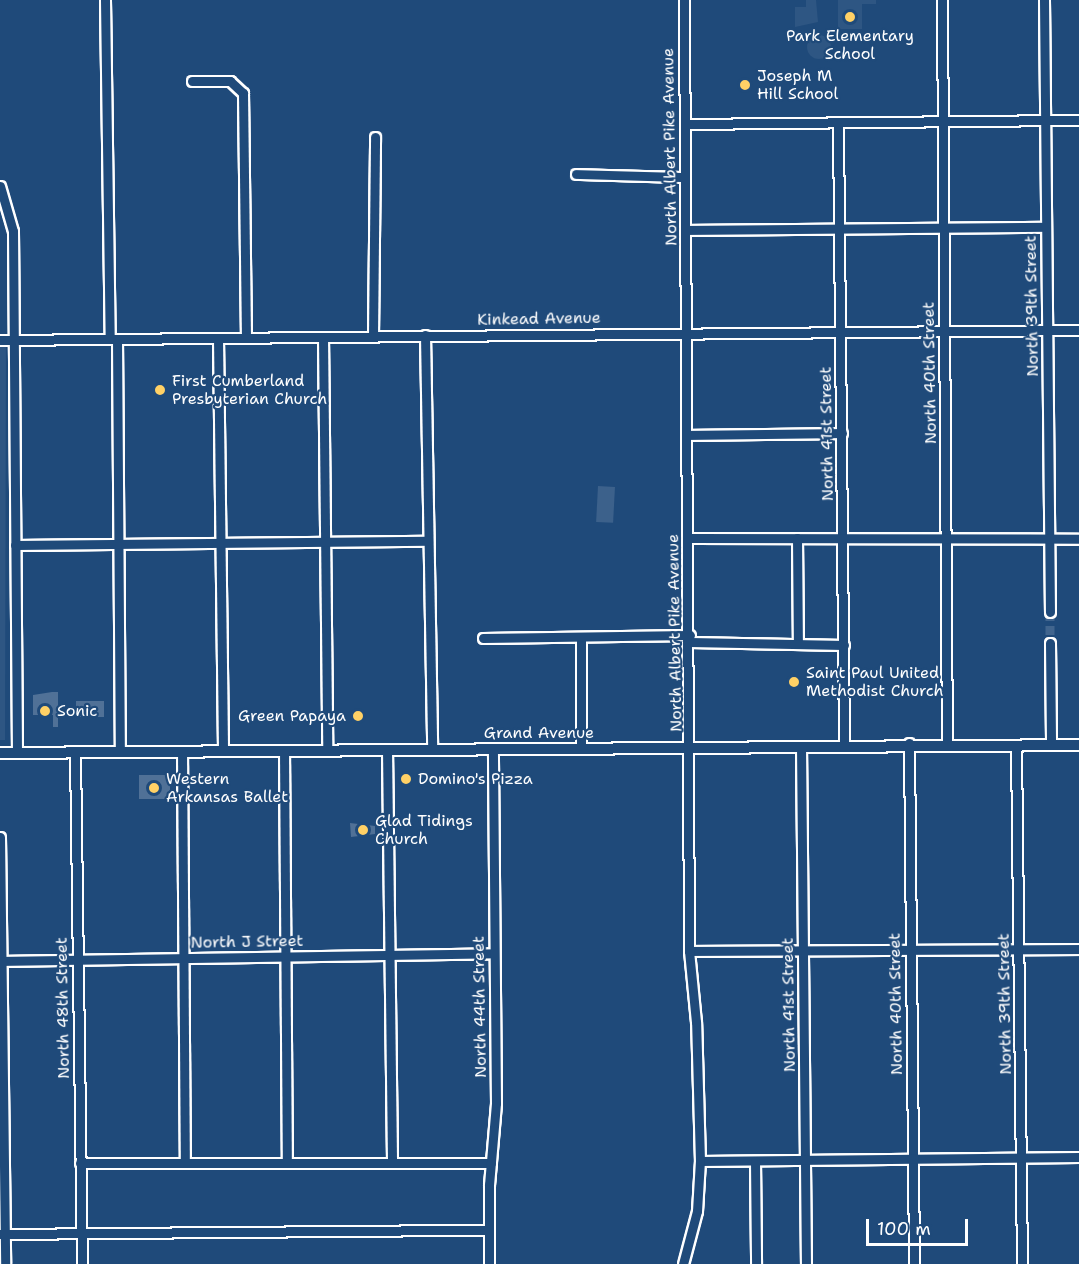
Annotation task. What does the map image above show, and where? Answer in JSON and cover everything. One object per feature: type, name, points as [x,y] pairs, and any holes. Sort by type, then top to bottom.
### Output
[{"type":"main road","name":"Grand Avenue","points":[[0,753],[909,744],[1079,745]]},
{"type":"street","points":[[105,0],[114,339],[120,752]]},
{"type":"street","name":"North Albert Pike Avenue","points":[[682,1264],[697,1211],[700,1161],[689,951],[691,747],[684,0]]},
{"type":"street","name":"North 40th Street","points":[[942,0],[947,745]]},
{"type":"street","name":"North 39th Street","points":[[1044,0],[1050,612]]},
{"type":"street","points":[[192,81],[230,81],[243,93],[246,337]]},
{"type":"street","points":[[685,124],[1079,120]]},
{"type":"street","name":"North 41st Street","points":[[838,124],[844,745]]},
{"type":"street","points":[[373,336],[375,137]]},
{"type":"street","points":[[576,174],[686,177]]},
{"type":"street","points":[[0,186],[12,224],[17,752]]},
{"type":"street","points":[[686,230],[1046,227]]},
{"type":"street","name":"Kinkead Avenue","points":[[0,340],[1079,330]]},
{"type":"street","points":[[425,335],[432,749]]},
{"type":"street","points":[[322,336],[327,750]]},
{"type":"street","points":[[218,338],[223,751]]},
{"type":"street","points":[[688,435],[842,433]]},
{"type":"street","points":[[689,538],[947,541],[1079,539]]},
{"type":"street","points":[[797,538],[798,644]]},
{"type":"street","points":[[15,545],[428,541]]},
{"type":"street","points":[[581,637],[581,748]]},
{"type":"street","points":[[483,638],[690,639],[844,645]]},
{"type":"street","points":[[1050,643],[1051,744]]},
{"type":"street","name":"North 40th Street","points":[[909,744],[914,1264]]},
{"type":"street","name":"North 39th Street","points":[[1016,745],[1022,1264]]},
{"type":"street","name":"North 41st Street","points":[[801,746],[806,1264]]},
{"type":"street","name":"North 44th Street","points":[[489,1264],[491,1163],[496,1104],[493,748]]},
{"type":"street","points":[[387,749],[392,1163]]},
{"type":"street","points":[[284,750],[287,1163]]},
{"type":"street","points":[[182,751],[185,1163]]},
{"type":"street","name":"North 48th Street","points":[[75,752],[82,1264]]},
{"type":"street","points":[[0,837],[4,1264]]},
{"type":"street","points":[[689,951],[1079,949]]},
{"type":"street","name":"North J Street","points":[[1,961],[494,953]]},
{"type":"street","points":[[700,1161],[1022,1155],[1079,1157]]},
{"type":"street","points":[[755,1161],[756,1264]]},
{"type":"street","points":[[80,1163],[491,1163]]},
{"type":"street","points":[[2,1234],[489,1230]]},
{"type":"shaded area","name":"Park Elementary School","points":[[806,0],[816,0],[818,22],[795,27],[795,7],[806,7]]},
{"type":"shaded area","name":"Park Elementary School","points":[[838,0],[876,0],[876,4],[862,4],[862,29],[838,29]]},
{"type":"shaded area","name":"Park Elementary School","points":[[819,35],[824,36],[830,42],[830,52],[824,58],[819,59],[814,58],[808,52],[807,47],[808,42],[814,36]]},
{"type":"shaded area","points":[[0,335],[6,335],[5,740],[0,740]]},
{"type":"shaded area","points":[[598,486],[615,487],[613,523],[596,522]]},
{"type":"building","name":"Sonic","points":[[58,692],[58,727],[53,727],[53,715],[33,715],[33,695]]},
{"type":"building","points":[[76,701],[104,701],[104,717],[76,717]]},
{"type":"building","name":"Western Arkansas Ballet","points":[[139,775],[170,775],[170,799],[139,799]]},
{"type":"building","name":"Glad Tidings Church","points":[[350,823],[375,826],[375,834],[351,837]]},
{"type":"tunnel","points":[[1050,612],[1050,643]]},
{"type":"place","name":"Park Elementary School","points":[[850,17]]},
{"type":"place","name":"Joseph M Hill School","points":[[745,85]]},
{"type":"place","name":"First Cumberland Presbyterian Church","points":[[160,390]]},
{"type":"place","name":"Saint Paul United Methodist Church","points":[[794,682]]},
{"type":"place","name":"Sonic","points":[[45,711]]},
{"type":"place","name":"Green Papaya","points":[[358,716]]},
{"type":"place","name":"Domino's Pizza","points":[[406,779]]},
{"type":"place","name":"Western Arkansas Ballet","points":[[154,788]]},
{"type":"place","name":"Glad Tidings Church","points":[[363,830]]}]
